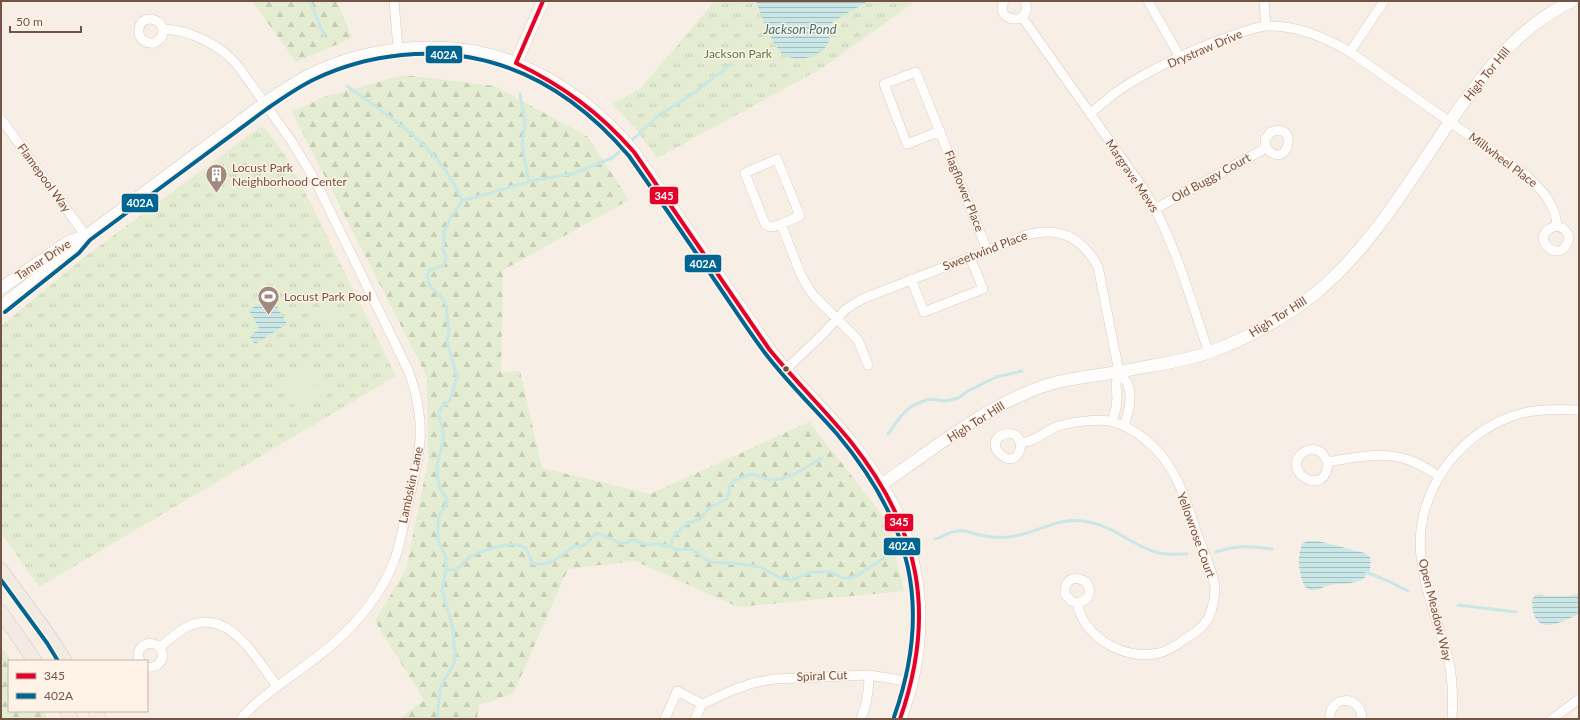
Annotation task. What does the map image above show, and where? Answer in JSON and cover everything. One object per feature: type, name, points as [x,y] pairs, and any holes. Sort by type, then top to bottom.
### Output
[{"type":"main road","points":[[1,570],[52,640],[64,660]]},
{"type":"main road","points":[[1,612],[35,660]]},
{"type":"street","points":[[394,1],[398,49]]},
{"type":"street","points":[[516,63],[543,1]]},
{"type":"street","points":[[1004,1],[1002,8],[1004,14],[1008,18],[1016,20],[1022,18],[1026,13],[1027,8],[1025,1]]},
{"type":"street","points":[[1148,1],[1180,57]]},
{"type":"street","points":[[1264,1],[1266,26]]},
{"type":"street","points":[[1350,52],[1384,1]]},
{"type":"street","name":"High Tor Hill","points":[[881,485],[959,431],[1011,400],[1046,386],[1071,380],[1173,362],[1209,353],[1267,326],[1316,292],[1339,272],[1372,234],[1474,86],[1491,65],[1526,30],[1572,1]]},
{"type":"street","name":"Margrave Mews","points":[[1022,18],[1156,209],[1167,233],[1209,353]]},
{"type":"street","name":"Drystraw Drive","points":[[1090,114],[1120,89],[1180,57],[1224,38],[1266,26],[1296,29],[1312,33],[1329,40],[1350,52],[1451,121]]},
{"type":"street","name":"Lambskin Lane","points":[[163,29],[180,31],[199,38],[224,52],[238,66],[292,142],[316,182],[409,372],[415,390],[421,422],[419,454],[398,546],[393,564],[377,596],[348,630],[254,705],[241,719]]},
{"type":"street","name":"Tamar Drive","points":[[1,308],[75,248],[86,236],[265,103],[313,73],[342,61],[369,54],[398,49],[425,47],[448,48],[482,53],[516,63],[542,75],[572,94],[594,110],[619,134],[634,152],[692,238],[785,370],[850,441],[881,485],[899,518],[915,567],[920,607],[920,633],[917,658],[912,682],[900,719]]},
{"type":"street","name":"Flagflower Place","points":[[940,132],[908,144],[884,84],[916,72],[940,132],[987,250]]},
{"type":"street","name":"Flamepool Way","points":[[1,120],[86,236]]},
{"type":"street","name":"Millwheel Place","points":[[1451,121],[1508,161],[1538,186],[1552,207],[1556,216],[1557,226]]},
{"type":"street","name":"Old Buggy Court","points":[[1156,209],[1266,148]]},
{"type":"street","points":[[777,159],[800,216],[781,224],[772,227],[768,227],[765,224],[745,173],[777,159]]},
{"type":"street","points":[[781,224],[801,275],[807,286],[814,296],[858,340],[868,365]]},
{"type":"street","name":"Sweetwind Place","points":[[785,370],[853,303],[1026,235],[1039,232],[1060,233],[1079,243],[1093,258],[1098,267],[1119,372]]},
{"type":"street","name":"Tamar Drive","points":[[1,288],[70,241],[86,236]]},
{"type":"street","points":[[911,279],[924,312],[983,289],[970,257]]},
{"type":"street","points":[[1112,422],[1116,408],[1116,384],[1119,372]]},
{"type":"street","points":[[1119,372],[1128,384],[1130,400],[1129,411],[1124,426]]},
{"type":"street","name":"Open Meadow Way","points":[[1452,719],[1453,699],[1449,663],[1424,574],[1421,555],[1423,523],[1432,490],[1439,476],[1462,447],[1475,436],[1501,421],[1530,411],[1579,410]]},
{"type":"street","name":"Yellowrose Court","points":[[1021,443],[1028,443],[1057,427],[1083,421],[1112,422],[1124,426],[1153,447],[1169,466],[1177,480],[1210,570],[1214,585],[1215,597],[1212,607],[1208,618],[1201,628],[1172,648],[1159,653],[1138,655],[1113,648],[1094,632],[1083,618],[1077,603]]},
{"type":"street","points":[[1328,462],[1380,455],[1394,456],[1408,459],[1420,464],[1439,476]]},
{"type":"street","points":[[160,647],[185,628],[194,625],[212,623],[222,625],[232,630],[242,641],[277,686]]},
{"type":"street","points":[[140,660],[138,653],[144,644],[154,643],[160,647],[163,653],[160,663],[156,666],[148,667]]},
{"type":"street","points":[[861,719],[866,708],[869,694],[869,674]]},
{"type":"street","name":"Spiral Cut","points":[[702,704],[753,683],[774,679],[869,674],[912,682]]},
{"type":"street","points":[[665,719],[677,691],[702,704],[695,719]]},
{"type":"street","points":[[1552,719],[1579,699]]},
{"type":"street","points":[[1330,719],[1332,708],[1340,701],[1348,700],[1358,706],[1363,719]]},
{"type":"green space","points":[[252,1],[337,1],[352,38],[296,62]]},
{"type":"green space","name":"Jackson Park","points":[[715,1],[916,1],[821,69],[657,158],[635,128],[612,104],[640,89]]},
{"type":"green space","points":[[404,75],[495,86],[588,137],[629,200],[503,270],[501,373],[520,371],[542,468],[650,494],[809,422],[888,522],[904,591],[738,607],[635,561],[568,569],[513,694],[479,705],[477,719],[399,719],[424,700],[375,621],[406,569],[428,461],[427,377],[292,112],[326,96]]},
{"type":"green space","points":[[260,127],[265,128],[287,158],[396,376],[39,587],[1,533],[1,326],[87,255]]},
{"type":"green space","points":[[327,286],[343,315],[329,323],[313,294]]},
{"type":"green space","points":[[308,364],[316,377],[288,395],[279,382]]},
{"type":"green space","points":[[319,382],[327,395],[298,413],[290,399]]},
{"type":"green space","points":[[1,646],[11,660],[8,660],[8,712],[44,712],[48,719],[1,719]]},
{"type":"water","name":"Jackson Pond","points":[[756,1],[868,1],[842,16],[828,27],[829,40],[823,50],[810,57],[796,58],[783,54],[778,49]]},
{"type":"water","name":"Locust Park Pool","points":[[271,297],[287,324],[255,344],[250,337],[259,328],[249,310]]},
{"type":"water","points":[[1308,541],[1318,541],[1365,553],[1370,557],[1369,570],[1362,580],[1329,585],[1320,589],[1311,590],[1305,587],[1299,565],[1301,548],[1303,543]]},
{"type":"water","points":[[1579,593],[1579,614],[1555,624],[1548,625],[1542,624],[1537,620],[1533,612],[1532,600],[1535,595],[1570,596]]},
{"type":"waterway","points":[[310,1],[324,36]]},
{"type":"waterway","points":[[630,142],[659,115],[690,96],[731,64]]},
{"type":"waterway","points":[[347,86],[391,117],[419,141],[444,167],[462,201]]},
{"type":"waterway","points":[[520,94],[525,122],[522,144],[529,182]]},
{"type":"waterway","points":[[437,719],[440,689],[454,664],[456,653],[454,647],[453,628],[442,590],[446,570],[446,558],[438,540],[438,518],[447,503],[447,499],[440,489],[438,480],[437,465],[444,437],[439,414],[440,409],[450,400],[457,377],[447,341],[449,331],[446,305],[440,295],[430,287],[427,275],[429,270],[443,266],[445,262],[446,256],[443,250],[444,232],[450,219],[462,201],[535,180],[572,174],[612,158],[626,146]]},
{"type":"waterway","points":[[888,434],[901,416],[914,405],[929,399],[946,401],[958,398],[968,391],[996,377],[1022,371]]},
{"type":"waterway","points":[[670,546],[674,536],[686,524],[700,519],[709,508],[727,499],[729,487],[733,481],[752,474],[769,480],[780,479],[795,474],[822,458]]},
{"type":"waterway","points":[[935,539],[955,531],[966,531],[986,536],[1009,537],[1057,523],[1078,521],[1089,522],[1107,528],[1141,546],[1159,553],[1187,554]]},
{"type":"waterway","points":[[446,570],[457,569],[472,556],[505,545],[520,545],[528,551],[533,564],[545,564],[555,560],[574,546],[583,546],[598,533],[622,544],[633,540],[650,545],[656,544],[670,546],[677,550],[691,549],[710,562],[760,567],[781,578],[791,580],[812,572],[831,572],[842,578],[850,578],[858,575],[884,558]]},
{"type":"waterway","points":[[1216,552],[1230,548],[1243,547],[1272,549]]},
{"type":"waterway","points":[[1366,572],[1408,591]]},
{"type":"waterway","points":[[1458,605],[1516,612]]},
{"type":"transit line","name":"345","points":[[516,63],[543,1]]},
{"type":"transit line","name":"402A","points":[[5,312],[79,253],[90,240],[268,108],[325,74],[346,66],[380,58],[402,55],[436,54],[468,57],[499,65],[528,76],[556,91],[582,110],[606,131],[629,156],[773,364],[837,434],[862,467],[883,500],[898,533],[908,567],[913,602],[912,639],[906,677],[894,717]]},
{"type":"transit line","name":"345","points":[[516,63],[549,81],[580,101],[607,124],[634,152],[769,349],[851,442],[874,475],[893,507],[907,540],[915,573],[919,608],[918,643],[911,680],[900,719]]},
{"type":"transit line","name":"402A","points":[[1,580],[47,643],[57,660]]},
{"type":"place","name":"Locust Park Neighborhood Center","points":[[216,194]]},
{"type":"place","name":"Locust Park Pool","points":[[268,316]]}]
